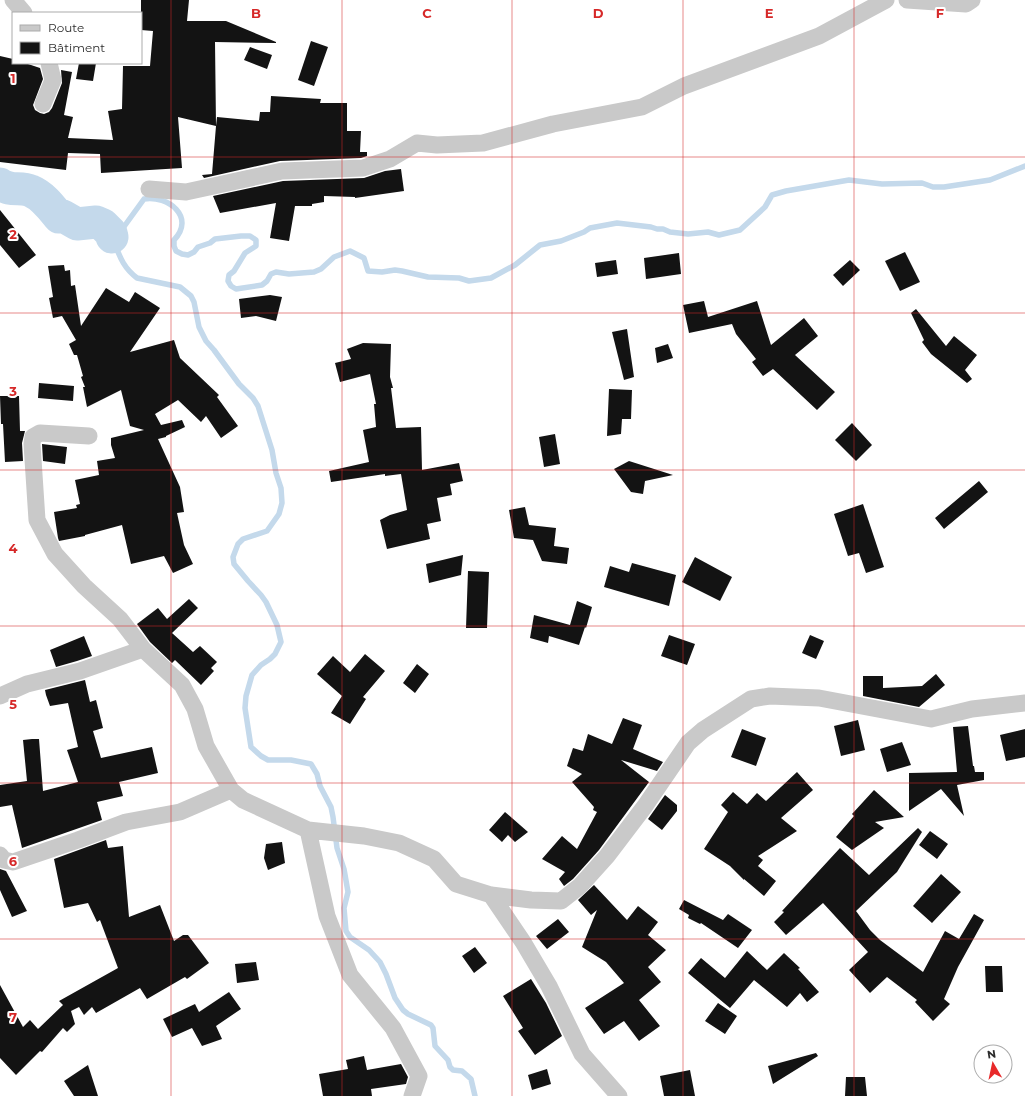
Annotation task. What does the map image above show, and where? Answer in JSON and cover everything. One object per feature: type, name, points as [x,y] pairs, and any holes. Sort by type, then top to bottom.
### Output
[{"type":"street","points":[[13,0],[23,12]]},
{"type":"street","points":[[149,189],[186,192],[282,171],[363,168],[390,159],[417,143],[437,145],[483,143],[553,124],[642,107],[684,86],[819,36],[886,0]]},
{"type":"street","points":[[907,0],[966,4],[972,0]]},
{"type":"street","points":[[43,104],[53,80],[49,64]]},
{"type":"street","points":[[89,436],[40,433],[33,437],[32,444],[37,520],[55,554],[84,586],[120,619],[143,649],[182,685],[195,709],[206,746],[231,790],[243,800],[313,831],[364,836],[399,843],[434,858],[456,884],[491,895],[531,900],[560,901],[580,886],[606,856],[645,806],[688,743],[703,730],[750,699],[770,696],[819,698],[931,719],[972,709],[1025,704]]},
{"type":"street","points":[[0,696],[27,684],[80,671],[143,649]]},
{"type":"street","points":[[0,855],[4,860],[13,862],[126,822],[180,812],[231,790]]},
{"type":"street","points":[[313,831],[327,916],[350,975],[393,1028],[418,1076],[412,1096]]},
{"type":"street","points":[[491,895],[523,942],[549,986],[582,1054],[620,1096]]},
{"type":"building","points":[[141,0],[189,0],[187,21],[226,21],[276,43],[215,42],[216,126],[178,117],[182,168],[101,173],[100,154],[68,153],[66,170],[0,162],[0,56],[12,59],[12,64],[28,64],[40,68],[43,79],[33,105],[35,110],[44,114],[49,112],[52,108],[62,83],[61,70],[72,72],[64,115],[73,117],[68,138],[113,140],[108,111],[122,109],[123,66],[150,66],[153,31],[142,30]]},
{"type":"building","points":[[311,41],[328,47],[314,86],[298,80]]},
{"type":"building","points":[[250,47],[272,55],[267,69],[244,60]]},
{"type":"building","points":[[79,64],[96,64],[93,81],[76,79]]},
{"type":"building","points":[[271,96],[321,99],[320,103],[347,103],[347,131],[361,131],[360,152],[367,152],[367,156],[361,158],[280,161],[204,178],[202,175],[212,174],[217,117],[259,121],[260,112],[270,112]]},
{"type":"building","points":[[401,169],[404,191],[355,198],[324,196],[324,202],[312,204],[312,206],[295,206],[289,241],[270,238],[276,203],[220,213],[213,196],[283,181],[364,178],[385,171]]},
{"type":"building","points":[[0,210],[36,255],[19,268],[0,245]]},
{"type":"building","points":[[905,252],[920,282],[900,291],[885,261]]},
{"type":"building","points":[[679,253],[681,274],[646,279],[644,258]]},
{"type":"building","points":[[616,260],[618,274],[597,277],[595,263]]},
{"type":"building","points":[[850,260],[860,270],[843,286],[833,275]]},
{"type":"building","points":[[64,265],[65,271],[70,270],[71,286],[75,285],[81,326],[106,288],[129,302],[135,292],[160,308],[130,352],[174,340],[180,358],[219,395],[217,397],[238,426],[221,438],[206,416],[201,422],[178,400],[155,414],[161,425],[182,420],[185,427],[166,437],[158,439],[180,487],[184,512],[177,513],[184,545],[193,564],[173,573],[164,556],[131,564],[122,525],[85,536],[59,541],[54,512],[77,508],[76,505],[80,504],[75,480],[99,475],[97,461],[115,458],[111,445],[111,438],[144,430],[130,426],[121,390],[87,407],[83,387],[85,387],[81,377],[83,376],[77,355],[74,355],[69,344],[76,340],[62,316],[53,318],[49,298],[53,297],[48,266]]},
{"type":"building","points":[[270,295],[282,297],[276,321],[256,316],[241,318],[239,299]]},
{"type":"building","points":[[704,301],[708,317],[757,301],[771,345],[804,318],[818,336],[795,355],[835,392],[817,410],[773,369],[763,376],[752,362],[756,359],[736,334],[732,324],[689,333],[683,305]]},
{"type":"building","points":[[916,309],[946,346],[954,336],[977,355],[965,370],[972,379],[967,383],[931,354],[922,342],[924,340],[911,313]]},
{"type":"building","points":[[627,329],[634,377],[624,380],[612,332]]},
{"type":"building","points":[[363,343],[391,344],[390,377],[393,388],[391,388],[396,428],[421,427],[422,470],[459,463],[463,481],[450,484],[452,495],[437,498],[441,521],[427,524],[430,539],[387,549],[380,520],[390,515],[407,510],[401,474],[385,476],[385,474],[331,482],[329,471],[369,462],[363,430],[376,427],[374,404],[376,404],[370,374],[340,382],[335,363],[351,359],[347,349]]},
{"type":"building","points":[[668,344],[673,358],[657,363],[655,348]]},
{"type":"building","points":[[39,383],[74,386],[73,401],[38,398]]},
{"type":"building","points":[[609,389],[632,390],[631,419],[622,419],[621,434],[607,436]]},
{"type":"building","points":[[0,396],[19,396],[20,431],[25,431],[22,443],[23,461],[5,462]]},
{"type":"building","points":[[852,423],[872,445],[856,461],[835,440]]},
{"type":"building","points":[[555,434],[560,464],[544,467],[539,437]]},
{"type":"building","points":[[42,444],[67,447],[65,464],[43,461]]},
{"type":"building","points":[[629,461],[673,475],[645,481],[643,494],[631,492],[614,469]]},
{"type":"building","points":[[979,481],[988,492],[944,529],[935,518]]},
{"type":"building","points":[[863,504],[884,567],[866,573],[859,553],[848,556],[834,514]]},
{"type":"building","points":[[525,507],[529,525],[556,528],[554,546],[569,548],[567,564],[542,561],[533,540],[514,538],[509,510]]},
{"type":"building","points":[[463,555],[461,575],[429,583],[426,564]]},
{"type":"building","points":[[695,557],[732,577],[720,601],[682,582]]},
{"type":"building","points":[[632,563],[676,575],[669,606],[604,587],[610,566],[629,572]]},
{"type":"building","points":[[468,571],[489,572],[487,628],[466,628]]},
{"type":"building","points":[[189,599],[198,608],[172,633],[193,652],[200,646],[217,662],[211,668],[214,671],[201,685],[175,660],[172,663],[150,642],[137,624],[158,608],[167,619]]},
{"type":"building","points":[[577,601],[592,607],[579,645],[549,636],[548,643],[530,638],[534,615],[570,625]]},
{"type":"building","points":[[669,635],[695,644],[687,665],[661,656]]},
{"type":"building","points":[[810,635],[824,641],[816,659],[802,653]]},
{"type":"building","points":[[84,636],[92,656],[56,667],[50,650]]},
{"type":"building","points":[[365,654],[385,671],[363,697],[366,699],[350,724],[331,713],[342,696],[317,674],[333,656],[350,672]]},
{"type":"building","points":[[417,664],[429,674],[415,693],[403,683]]},
{"type":"building","points":[[936,674],[945,685],[919,707],[863,696],[863,676],[883,676],[883,688],[922,686]]},
{"type":"building","points":[[85,680],[90,702],[96,700],[103,728],[93,731],[101,758],[152,747],[158,773],[119,782],[123,796],[97,802],[102,820],[22,848],[12,805],[0,807],[0,785],[27,781],[23,740],[32,739],[39,739],[43,791],[78,782],[67,750],[78,747],[68,703],[50,706],[45,690]]},
{"type":"building","points":[[623,718],[642,725],[633,749],[663,762],[657,771],[621,760],[649,782],[599,850],[573,879],[564,886],[559,879],[565,872],[542,859],[562,836],[577,849],[597,812],[593,810],[594,807],[572,782],[582,774],[567,766],[573,748],[583,751],[588,734],[612,744]]},
{"type":"building","points":[[858,720],[865,750],[841,756],[834,726]]},
{"type":"building","points":[[968,726],[973,766],[975,772],[984,772],[984,780],[957,785],[964,816],[941,789],[909,811],[909,773],[957,772],[953,727]]},
{"type":"building","points":[[742,729],[766,738],[756,766],[731,757]]},
{"type":"building","points":[[1025,729],[1025,757],[1006,761],[1000,735]]},
{"type":"building","points":[[902,742],[911,765],[887,772],[880,749]]},
{"type":"building","points":[[797,772],[813,790],[781,818],[797,831],[758,856],[763,860],[758,866],[776,881],[764,896],[744,880],[730,866],[704,849],[728,812],[721,805],[733,792],[747,804],[757,793],[766,801]]},
{"type":"building","points":[[874,790],[904,817],[875,822],[884,828],[852,850],[836,837],[854,816],[852,814]]},
{"type":"building","points":[[665,795],[677,805],[677,811],[662,830],[648,819]]},
{"type":"building","points":[[505,812],[528,832],[515,842],[508,835],[502,842],[489,830]]},
{"type":"building","points":[[918,828],[922,832],[897,872],[856,911],[870,930],[880,940],[923,972],[945,931],[959,939],[974,914],[984,920],[958,967],[944,999],[950,1004],[933,1021],[915,1002],[917,1000],[887,977],[870,993],[849,970],[868,952],[823,903],[786,935],[774,922],[784,912],[782,911],[840,848],[869,875]]},
{"type":"building","points":[[930,831],[948,844],[937,859],[919,845]]},
{"type":"building","points":[[106,840],[108,848],[123,846],[129,917],[160,905],[174,941],[183,935],[188,935],[209,963],[187,979],[185,977],[147,999],[140,988],[96,1013],[92,1007],[84,1015],[79,1007],[71,1011],[75,1024],[67,1032],[63,1028],[42,1052],[40,1051],[16,1075],[0,1058],[0,985],[23,1027],[30,1020],[38,1029],[63,1005],[59,1001],[118,968],[100,920],[97,922],[88,903],[64,908],[54,859]]},
{"type":"building","points":[[282,842],[285,863],[268,870],[264,858],[266,844]]},
{"type":"building","points":[[0,869],[6,871],[27,911],[12,917],[0,890]]},
{"type":"building","points":[[941,874],[961,892],[932,923],[913,906]]},
{"type":"building","points":[[594,885],[627,920],[638,906],[658,922],[648,935],[666,950],[648,967],[661,982],[639,1000],[660,1026],[639,1041],[624,1021],[604,1034],[585,1008],[624,983],[606,962],[582,947],[597,910],[591,915],[578,900]]},
{"type":"building","points":[[684,900],[723,920],[728,914],[752,930],[738,948],[701,923],[700,924],[688,918],[689,915],[679,909]]},
{"type":"building","points":[[558,919],[569,932],[547,949],[536,936]]},
{"type":"building","points":[[475,947],[487,963],[474,973],[462,956]]},
{"type":"building","points":[[747,951],[767,970],[784,953],[800,968],[798,969],[819,992],[807,1002],[800,993],[787,1007],[754,980],[730,1008],[688,973],[701,958],[725,978]]},
{"type":"building","points":[[256,962],[259,980],[237,983],[235,964]]},
{"type":"building","points":[[985,966],[1002,966],[1003,992],[986,992]]},
{"type":"building","points":[[531,979],[546,1003],[562,1036],[535,1055],[518,1031],[523,1028],[503,996]]},
{"type":"building","points":[[229,992],[241,1009],[216,1026],[222,1039],[202,1046],[192,1028],[172,1037],[163,1019],[195,1004],[199,1012]]},
{"type":"building","points":[[718,1003],[737,1016],[725,1034],[705,1021]]},
{"type":"building","points":[[816,1053],[818,1056],[773,1084],[768,1066]]},
{"type":"building","points":[[364,1056],[367,1070],[401,1064],[408,1077],[406,1084],[371,1089],[372,1096],[323,1096],[319,1074],[348,1069],[346,1060]]},
{"type":"building","points":[[88,1065],[98,1096],[74,1096],[64,1081]]},
{"type":"building","points":[[547,1069],[551,1084],[532,1090],[528,1075]]},
{"type":"building","points":[[690,1070],[695,1096],[664,1096],[660,1076]]},
{"type":"building","points":[[846,1077],[865,1077],[867,1096],[845,1096]]},
{"type":"waterway","points":[[475,1096],[471,1079],[462,1071],[453,1070],[450,1067],[448,1060],[435,1046],[433,1028],[431,1025],[403,1010],[395,998],[380,962],[369,950],[350,937],[346,931],[344,908],[348,892],[344,869],[337,848],[331,807],[320,786],[317,774],[311,764],[291,760],[268,760],[251,747],[245,708],[246,696],[252,675],[261,665],[275,654],[281,642],[277,625],[266,602],[234,564],[233,557],[238,544],[243,539],[267,531],[279,514],[282,503],[281,488],[276,473],[272,450],[258,406],[206,341],[199,327],[194,302],[191,296],[180,287],[137,278],[127,269],[112,237],[123,228],[144,199],[162,200],[176,209],[181,216],[182,223],[180,231],[174,240],[174,246],[176,251],[182,254],[188,255],[194,252],[198,247],[210,243],[215,239],[250,236],[256,240],[256,246],[245,253],[234,271],[229,275],[228,281],[231,286],[236,289],[262,285],[267,281],[271,274],[276,272],[289,274],[314,272],[321,269],[334,257],[350,251],[364,258],[368,271],[382,272],[395,270],[428,277],[459,278],[469,281],[491,278],[515,265],[540,245],[561,241],[590,228],[617,223],[663,229],[670,232],[688,234],[708,232],[719,235],[740,230],[765,207],[772,195],[786,191],[849,180],[882,184],[922,183],[933,187],[944,187],[990,180],[1025,166]]},
{"type":"waterway","points":[[0,184],[8,188],[27,190],[35,193],[46,202],[59,217],[63,216],[77,224],[96,222],[103,225],[111,233],[112,237]]}]
